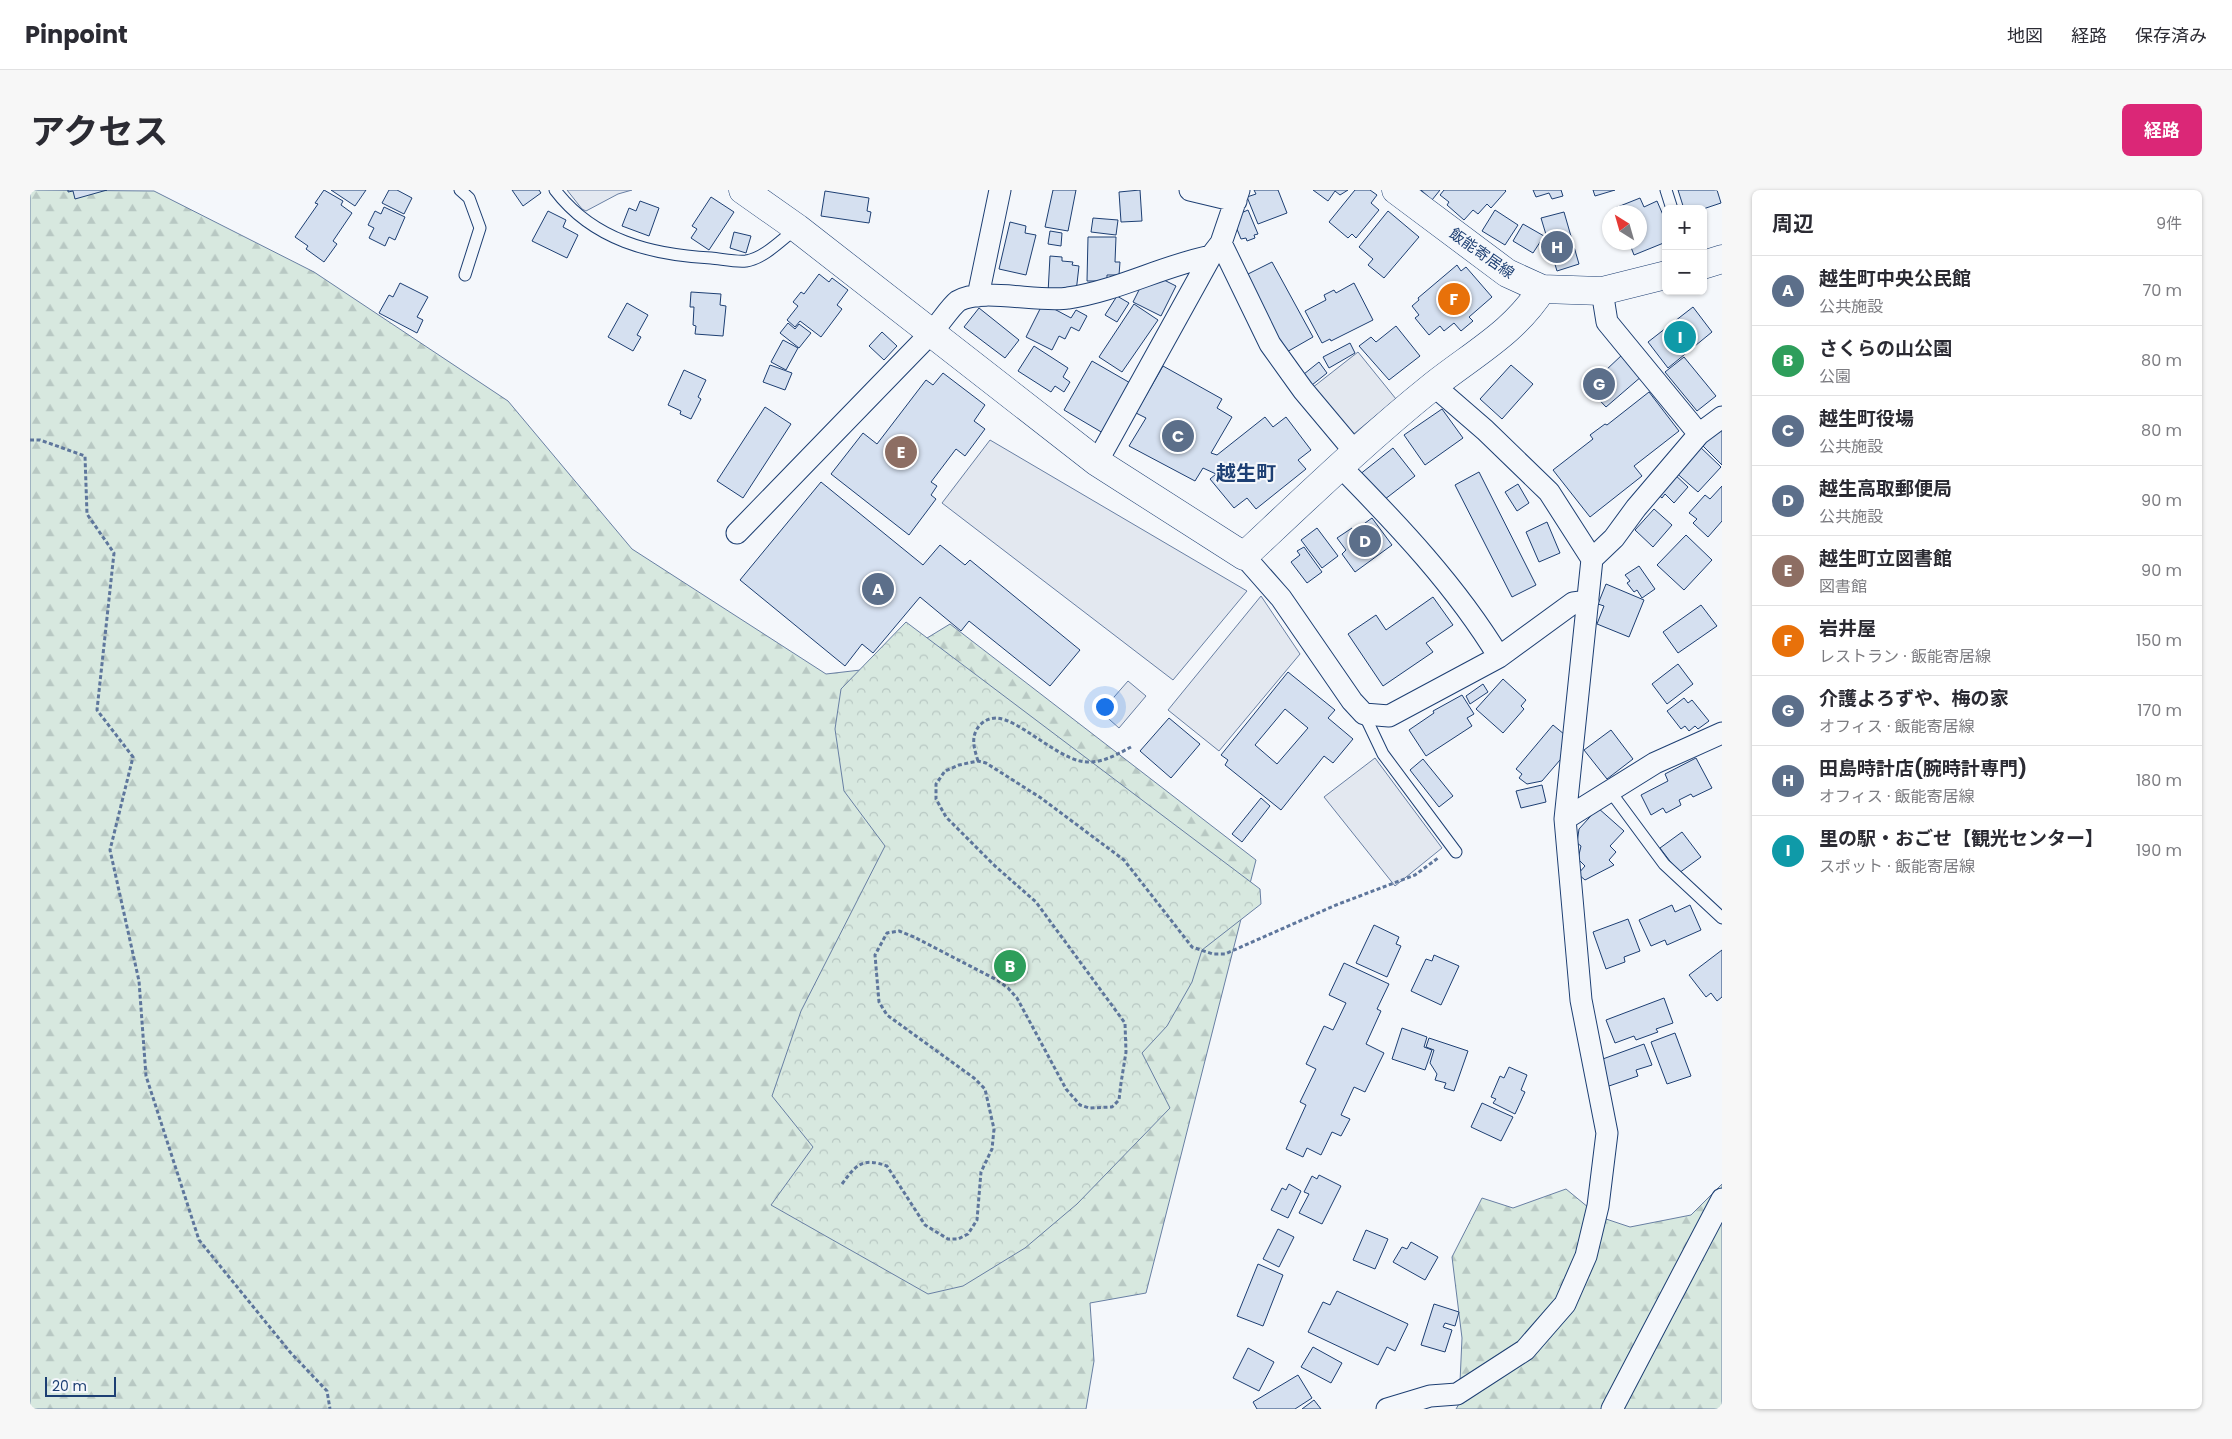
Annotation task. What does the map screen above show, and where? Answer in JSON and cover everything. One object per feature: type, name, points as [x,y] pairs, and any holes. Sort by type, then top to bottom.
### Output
[{"type":"street","points":[[744,190],[797,228],[1097,462],[1244,556],[1281,598],[1346,693],[1364,714],[1389,716],[1499,656],[1573,603],[1588,601]]},
{"type":"street","points":[[978,296],[1000,190]]},
{"type":"street","points":[[1097,462],[1216,250],[1237,196],[1190,190]]},
{"type":"street","name":"飯能寄居線","points":[[1396,190],[1507,273],[1542,289],[1602,291],[1662,276]]},
{"type":"street","points":[[738,534],[931,333],[959,301],[978,296],[1067,299],[1112,286],[1216,250]]},
{"type":"street","points":[[1216,250],[1270,344],[1348,459],[1392,520],[1478,621],[1499,656]]},
{"type":"street","points":[[1707,263],[1722,259]]},
{"type":"street","points":[[1244,556],[1348,459],[1434,385],[1513,326],[1530,308],[1542,289]]},
{"type":"street","points":[[1602,291],[1607,322],[1699,434]]},
{"type":"street","points":[[1387,1409],[1430,1396],[1457,1394],[1525,1350],[1565,1304],[1586,1256],[1598,1206],[1607,1133],[1581,1000],[1565,819],[1592,559],[1549,492],[1485,430],[1434,385]]},
{"type":"street","points":[[1592,559],[1614,538],[1636,508],[1699,434],[1722,416]]},
{"type":"street","points":[[1565,819],[1654,763],[1722,733]]},
{"type":"street","points":[[1612,1409],[1722,1199]]},
{"type":"lane","points":[[460,190],[469,198],[480,228],[464,275]]},
{"type":"lane","points":[[555,190],[583,220],[604,233],[632,245],[681,257],[746,261],[762,255],[797,228]]},
{"type":"lane","points":[[1666,190],[1671,205]]},
{"type":"lane","points":[[1364,714],[1383,754],[1454,849]]},
{"type":"lane","points":[[1610,791],[1664,864],[1722,918]]},
{"type":"path","points":[[30,440],[40,440],[85,456],[87,514],[114,553],[97,710],[133,757],[110,850],[139,981],[146,1076],[198,1240],[290,1352],[327,1390],[330,1409]]},
{"type":"path","points":[[978,761],[973,740],[978,727],[986,720],[998,718],[1011,723],[1046,745],[1078,760],[1104,761],[1130,747]]},
{"type":"path","points":[[842,1184],[853,1170],[862,1163],[877,1163],[886,1166],[925,1226],[948,1239],[958,1239],[968,1234],[978,1220],[981,1172],[992,1149],[994,1129],[984,1089],[974,1078],[887,1015],[879,1002],[876,955],[887,933],[899,931],[914,937],[1008,988],[1017,998],[1066,1089],[1080,1105],[1089,1108],[1112,1107],[1118,1100],[1126,1052],[1125,1023],[1036,902],[995,866],[946,817],[936,799],[936,784],[945,771],[959,765],[978,761],[986,763],[1041,798],[1124,860],[1192,947],[1213,954],[1224,954],[1336,905],[1416,875],[1454,849]]},
{"type":"green space","points":[[30,190],[154,191],[314,272],[508,401],[632,549],[826,674],[878,668],[950,624],[1256,860],[1146,1293],[1090,1303],[1094,1361],[1086,1409],[30,1409]]},
{"type":"green space","points":[[906,622],[1260,889],[1261,904],[1202,950],[1192,982],[1167,1026],[1142,1053],[1170,1108],[1077,1204],[1025,1248],[963,1286],[928,1294],[771,1205],[813,1147],[772,1096],[801,1011],[885,846],[844,791],[835,729],[841,689]]},
{"type":"green space","points":[[1722,1184],[1722,1409],[1456,1409],[1459,1404],[1462,1338],[1452,1257],[1482,1198],[1513,1208],[1566,1189],[1600,1217],[1630,1227],[1691,1215]]},
{"type":"shaded area","points":[[567,190],[632,190],[618,194],[586,211],[582,209]]},
{"type":"shaded area","points":[[1358,352],[1396,399],[1350,437],[1312,388]]},
{"type":"shaded area","points":[[990,440],[1247,591],[1173,680],[942,503]]},
{"type":"shaded area","points":[[1261,596],[1300,654],[1219,751],[1168,710]]},
{"type":"shaded area","points":[[1128,681],[1146,696],[1119,728],[1101,712]]},
{"type":"shaded area","points":[[1375,758],[1442,848],[1395,886],[1324,797]]},
{"type":"building","points":[[68,190],[107,190],[75,199],[73,191],[68,192]]},
{"type":"building","points":[[324,190],[343,201],[341,205],[352,213],[333,241],[337,244],[324,262],[306,249],[308,246],[295,237],[318,204],[315,203]]},
{"type":"building","points":[[331,190],[366,190],[355,206]]},
{"type":"building","points":[[389,190],[397,190],[412,198],[404,214],[382,203]]},
{"type":"building","points":[[512,190],[539,190],[541,193],[523,206]]},
{"type":"building","points":[[1053,190],[1076,190],[1068,231],[1045,227]]},
{"type":"building","points":[[1140,190],[1142,221],[1121,222],[1119,192]]},
{"type":"building","points":[[1254,190],[1278,190],[1287,213],[1258,224],[1247,197],[1256,194]]},
{"type":"building","points":[[1313,190],[1348,190],[1340,195],[1335,191],[1328,201]]},
{"type":"building","points":[[1355,190],[1370,190],[1377,195],[1371,203],[1379,210],[1356,238],[1352,234],[1348,238],[1329,222]]},
{"type":"building","points":[[1421,190],[1440,190],[1432,200]]},
{"type":"building","points":[[1444,190],[1506,191],[1491,208],[1487,204],[1478,214],[1473,210],[1464,220],[1447,205],[1449,202],[1440,195]]},
{"type":"building","points":[[1533,190],[1561,190],[1563,196],[1552,199],[1549,193],[1536,197]]},
{"type":"building","points":[[1593,190],[1615,190],[1595,196]]},
{"type":"building","points":[[1678,190],[1717,190],[1721,203],[1707,208],[1707,205],[1683,205]]},
{"type":"building","points":[[825,191],[869,198],[867,211],[871,212],[869,223],[821,216]]},
{"type":"building","points":[[711,197],[734,212],[709,250],[691,238],[697,229],[692,226]]},
{"type":"building","points":[[1640,198],[1643,205],[1622,205]]},
{"type":"building","points":[[640,201],[659,208],[649,236],[622,226],[629,208],[636,211]]},
{"type":"building","points":[[1657,201],[1662,213],[1662,244],[1647,250],[1647,206]]},
{"type":"building","points":[[384,207],[405,217],[395,240],[389,237],[385,246],[369,238],[374,228],[368,225],[375,211],[381,214]]},
{"type":"building","points":[[1248,210],[1258,234],[1254,235],[1255,238],[1247,241],[1246,238],[1241,239],[1232,217]]},
{"type":"building","points":[[1495,210],[1518,225],[1505,245],[1482,231]]},
{"type":"building","points":[[548,211],[566,220],[563,227],[578,235],[567,258],[532,241]]},
{"type":"building","points":[[1388,211],[1419,237],[1384,278],[1368,265],[1373,259],[1359,247]]},
{"type":"building","points":[[1564,212],[1579,264],[1557,271],[1541,218]]},
{"type":"building","points":[[1093,218],[1118,220],[1116,235],[1091,232]]},
{"type":"building","points":[[1010,222],[1026,226],[1025,233],[1036,235],[1026,275],[999,269]]},
{"type":"building","points":[[1523,224],[1544,236],[1533,253],[1513,241]]},
{"type":"building","points":[[1050,231],[1062,233],[1061,246],[1048,244]]},
{"type":"building","points":[[734,232],[751,236],[746,253],[730,248]]},
{"type":"building","points":[[1088,237],[1116,237],[1115,262],[1120,262],[1119,275],[1107,275],[1107,281],[1087,281]]},
{"type":"building","points":[[1632,250],[1646,250],[1634,255]]},
{"type":"building","points":[[1050,256],[1062,257],[1062,261],[1073,262],[1072,265],[1079,266],[1076,292],[1048,293]]},
{"type":"building","points":[[1272,262],[1313,337],[1285,353],[1244,276]]},
{"type":"building","points":[[1457,265],[1461,271],[1466,267],[1492,297],[1469,317],[1473,321],[1461,331],[1454,323],[1444,331],[1440,326],[1429,335],[1415,318],[1419,315],[1412,306],[1419,300],[1418,298]]},
{"type":"building","points":[[819,274],[829,282],[832,278],[848,290],[837,305],[842,309],[821,337],[800,321],[795,327],[787,320],[798,306],[793,302],[801,292],[804,294]]},
{"type":"building","points":[[1156,276],[1176,286],[1161,316],[1133,302],[1144,280]]},
{"type":"building","points":[[400,283],[428,297],[417,317],[423,320],[417,333],[379,313],[389,295],[393,297]]},
{"type":"building","points":[[1354,283],[1373,320],[1331,341],[1330,339],[1322,343],[1305,311],[1326,300],[1324,295],[1334,290],[1336,293]]},
{"type":"building","points":[[691,292],[721,294],[720,305],[726,306],[723,336],[695,334],[696,326],[693,325],[694,307],[690,307]]},
{"type":"building","points":[[1117,296],[1129,303],[1117,322],[1105,315]]},
{"type":"building","points":[[627,303],[648,315],[637,335],[641,337],[633,351],[608,337]]},
{"type":"building","points":[[1043,303],[1071,318],[1076,310],[1087,316],[1079,331],[1071,327],[1065,339],[1059,336],[1052,350],[1026,337]]},
{"type":"building","points":[[1134,304],[1158,320],[1122,372],[1099,357]]},
{"type":"building","points":[[1693,307],[1712,332],[1668,368],[1648,342]]},
{"type":"building","points":[[979,308],[1019,340],[1005,358],[964,327]]},
{"type":"building","points":[[788,323],[795,329],[799,324],[811,333],[799,348],[780,333]]},
{"type":"building","points":[[1396,326],[1420,356],[1389,380],[1359,346],[1371,337],[1376,342]]},
{"type":"building","points":[[882,332],[897,346],[884,360],[869,346]]},
{"type":"building","points":[[783,340],[798,348],[786,370],[771,362]]},
{"type":"building","points":[[1350,343],[1355,353],[1329,368],[1323,357]]},
{"type":"building","points":[[1034,346],[1068,368],[1063,377],[1070,382],[1064,392],[1055,386],[1051,392],[1018,371]]},
{"type":"building","points":[[1623,354],[1642,376],[1606,407],[1589,389],[1607,373],[1605,371]]},
{"type":"building","points":[[1684,357],[1716,396],[1697,411],[1665,372]]},
{"type":"building","points":[[1092,361],[1132,384],[1103,433],[1064,410]]},
{"type":"building","points":[[1319,362],[1327,373],[1312,385],[1304,374]]},
{"type":"building","points":[[770,365],[792,373],[785,390],[763,382]]},
{"type":"building","points":[[1511,365],[1533,384],[1502,419],[1480,399]]},
{"type":"building","points":[[1163,366],[1222,399],[1217,408],[1232,417],[1211,453],[1217,455],[1265,417],[1273,427],[1286,417],[1311,450],[1298,460],[1306,469],[1256,509],[1247,498],[1234,508],[1210,479],[1216,474],[1203,468],[1195,481],[1129,446],[1146,418],[1136,413]]},
{"type":"building","points":[[684,370],[706,380],[698,397],[701,399],[691,419],[680,414],[681,411],[668,405]]},
{"type":"building","points":[[943,373],[985,405],[974,421],[985,429],[965,456],[956,449],[931,482],[937,486],[931,495],[936,499],[909,535],[831,474],[863,433],[877,444],[926,380],[933,385]]},
{"type":"building","points":[[1649,392],[1679,431],[1634,466],[1642,476],[1590,517],[1553,470],[1593,439],[1590,435],[1605,424],[1607,425]]},
{"type":"building","points":[[765,407],[791,424],[743,498],[717,481]]},
{"type":"building","points":[[1442,409],[1463,438],[1425,465],[1404,435]]},
{"type":"building","points":[[1722,423],[1722,465],[1702,445]]},
{"type":"building","points":[[1697,444],[1721,467],[1698,492],[1673,470]]},
{"type":"building","points":[[1393,448],[1415,476],[1380,503],[1359,475]]},
{"type":"building","points":[[1479,472],[1536,585],[1512,597],[1455,485]]},
{"type":"building","points":[[1672,472],[1688,487],[1674,503],[1665,494],[1662,498],[1654,491]]},
{"type":"building","points":[[821,482],[923,565],[940,545],[965,565],[970,560],[1080,650],[1050,686],[969,621],[961,631],[920,597],[873,653],[862,644],[845,666],[740,580]]},
{"type":"building","points":[[1518,484],[1529,503],[1517,511],[1505,492]]},
{"type":"building","points":[[1722,486],[1722,521],[1708,537],[1693,523],[1697,519],[1689,513],[1705,495],[1710,499]]},
{"type":"building","points":[[1654,509],[1672,525],[1653,547],[1635,530]]},
{"type":"building","points":[[1372,518],[1392,545],[1355,572],[1342,554],[1346,550],[1337,538],[1352,528],[1354,531]]},
{"type":"building","points":[[1547,522],[1560,553],[1539,562],[1526,532]]},
{"type":"building","points":[[1317,528],[1338,556],[1322,568],[1301,540]]},
{"type":"building","points":[[1686,535],[1712,560],[1684,590],[1657,565]]},
{"type":"building","points":[[1304,547],[1322,572],[1307,583],[1291,562],[1300,555],[1297,551]]},
{"type":"building","points":[[1639,566],[1655,589],[1642,598],[1637,590],[1634,592],[1627,583],[1630,581],[1625,575]]},
{"type":"building","points":[[1606,584],[1644,600],[1629,637],[1597,624],[1604,606],[1598,604]]},
{"type":"building","points":[[1433,597],[1453,625],[1426,643],[1433,652],[1383,686],[1348,634],[1376,615],[1386,630]]},
{"type":"building","points":[[1701,605],[1717,626],[1678,653],[1663,632]]},
{"type":"building","points":[[1678,664],[1693,684],[1667,704],[1652,684]]},
{"type":"building","points":[[1288,672],[1335,710],[1328,718],[1353,739],[1333,763],[1324,756],[1281,810],[1225,765],[1228,760],[1221,755]],"holes":[[[1285,709],[1308,728],[1277,764],[1255,745]]]},
{"type":"building","points":[[1503,679],[1526,700],[1521,706],[1524,709],[1503,733],[1476,709]]},
{"type":"building","points":[[1483,684],[1488,692],[1470,704],[1466,696]]},
{"type":"building","points":[[1462,695],[1474,714],[1467,718],[1472,726],[1426,756],[1409,730],[1434,713],[1433,711]]},
{"type":"building","points":[[1684,698],[1688,703],[1692,700],[1709,721],[1698,729],[1695,726],[1689,731],[1685,726],[1681,729],[1667,711]]},
{"type":"building","points":[[1169,718],[1200,744],[1171,778],[1140,751]]},
{"type":"building","points":[[1553,725],[1570,739],[1561,749],[1566,753],[1542,781],[1527,784],[1519,778],[1522,774],[1516,769]]},
{"type":"building","points":[[1611,730],[1633,759],[1607,779],[1584,750]]},
{"type":"building","points":[[1696,758],[1712,788],[1693,797],[1691,794],[1679,800],[1681,805],[1666,813],[1663,808],[1651,815],[1641,795],[1668,781],[1665,774]]},
{"type":"building","points":[[1423,759],[1453,796],[1439,807],[1410,770]]},
{"type":"building","points":[[1542,785],[1546,802],[1521,808],[1516,791]]},
{"type":"building","points":[[1261,798],[1270,806],[1242,842],[1232,834]]},
{"type":"building","points":[[1598,808],[1624,831],[1610,846],[1616,852],[1609,860],[1614,865],[1585,880],[1578,874],[1585,866],[1578,859],[1581,846],[1577,843],[1579,829]]},
{"type":"building","points":[[1682,832],[1701,857],[1679,873],[1660,848]]},
{"type":"building","points":[[1672,905],[1675,912],[1690,905],[1701,930],[1667,945],[1665,940],[1651,946],[1639,920]]},
{"type":"building","points":[[1628,919],[1640,951],[1624,957],[1625,962],[1606,969],[1593,932]]},
{"type":"building","points":[[1374,925],[1399,937],[1396,944],[1401,946],[1387,977],[1356,963]]},
{"type":"building","points":[[1722,950],[1722,997],[1717,1001],[1711,993],[1706,997],[1689,975]]},
{"type":"building","points":[[1434,955],[1459,966],[1441,1005],[1411,991],[1426,959],[1432,961]]},
{"type":"building","points":[[1344,963],[1389,984],[1377,1009],[1381,1011],[1366,1044],[1384,1053],[1365,1092],[1354,1087],[1341,1115],[1350,1119],[1341,1136],[1332,1132],[1321,1155],[1307,1148],[1303,1157],[1286,1149],[1306,1105],[1300,1102],[1316,1069],[1306,1064],[1324,1026],[1333,1030],[1346,1003],[1329,995]]},
{"type":"building","points":[[1664,998],[1673,1023],[1656,1029],[1658,1032],[1636,1040],[1634,1036],[1615,1043],[1606,1020]]},
{"type":"building","points":[[1402,1028],[1427,1037],[1424,1047],[1432,1050],[1425,1070],[1392,1059]]},
{"type":"building","points":[[1675,1033],[1691,1076],[1667,1084],[1651,1042]]},
{"type":"building","points":[[1429,1038],[1468,1051],[1454,1091],[1444,1088],[1446,1083],[1435,1080],[1437,1074],[1430,1063],[1434,1050],[1426,1047]]},
{"type":"building","points":[[1644,1044],[1652,1065],[1636,1070],[1638,1076],[1609,1086],[1600,1060]]},
{"type":"building","points":[[1509,1067],[1527,1075],[1521,1090],[1525,1092],[1515,1114],[1493,1103],[1496,1099],[1491,1097],[1500,1076],[1504,1078]]},
{"type":"building","points":[[1482,1103],[1513,1117],[1501,1141],[1471,1127]]},
{"type":"building","points":[[1319,1175],[1341,1186],[1322,1224],[1299,1213],[1309,1194],[1304,1192],[1312,1176],[1317,1179]]},
{"type":"building","points":[[1289,1184],[1301,1191],[1288,1218],[1271,1210],[1282,1188],[1286,1190]]},
{"type":"building","points":[[1278,1229],[1294,1237],[1279,1267],[1263,1259]]},
{"type":"building","points":[[1366,1230],[1388,1239],[1375,1269],[1353,1260]]},
{"type":"building","points":[[1411,1242],[1438,1257],[1425,1280],[1393,1262],[1402,1247],[1407,1249]]},
{"type":"building","points":[[1258,1264],[1283,1275],[1263,1326],[1237,1316]]},
{"type":"building","points":[[1337,1291],[1408,1324],[1395,1351],[1387,1347],[1378,1365],[1308,1332],[1323,1302],[1330,1305]]},
{"type":"building","points":[[1434,1304],[1459,1312],[1455,1326],[1445,1323],[1443,1327],[1452,1330],[1445,1352],[1421,1345]]},
{"type":"building","points":[[1313,1347],[1342,1363],[1331,1383],[1301,1367]]},
{"type":"building","points":[[1248,1348],[1274,1362],[1259,1391],[1233,1378]]},
{"type":"building","points":[[1298,1375],[1312,1398],[1295,1409],[1257,1409],[1253,1402]]},
{"type":"building","points":[[1314,1400],[1321,1409],[1302,1409]]},
{"type":"place","name":"田島時計店(腕時計専門)","points":[[1557,247]]},
{"type":"place","name":"岩井屋","points":[[1454,299]]},
{"type":"place","name":"里の駅・おごせ【観光センター】","points":[[1680,337]]},
{"type":"place","name":"介護よろずや、梅の家","points":[[1599,384]]},
{"type":"place","name":"越生町役場","points":[[1178,436]]},
{"type":"place","name":"越生町立図書館","points":[[901,452]]},
{"type":"place","name":"越生高取郵便局","points":[[1365,541]]},
{"type":"place","name":"越生町中央公民館","points":[[878,589]]},
{"type":"place","name":"さくらの山公園","points":[[1010,966]]},
{"type":"district","name":"越生町","points":[[1246,473]]}]
